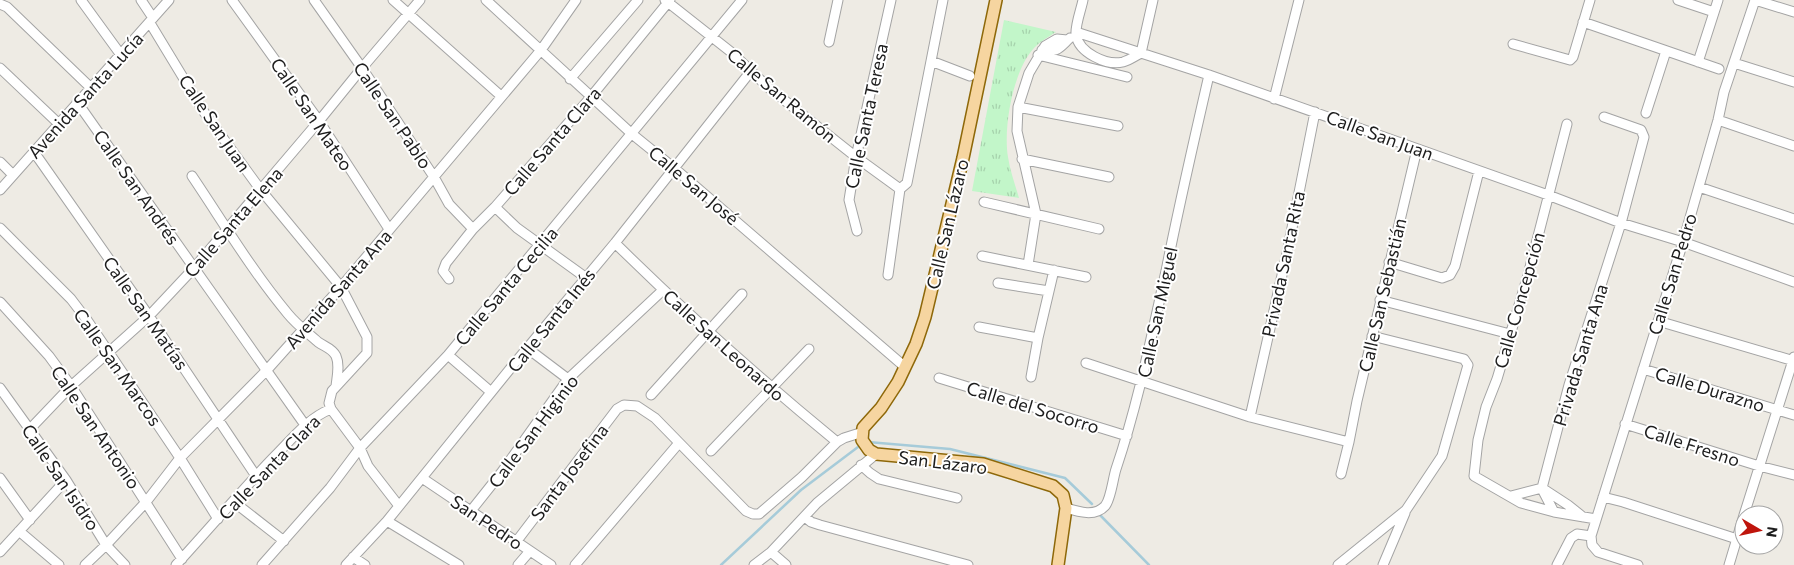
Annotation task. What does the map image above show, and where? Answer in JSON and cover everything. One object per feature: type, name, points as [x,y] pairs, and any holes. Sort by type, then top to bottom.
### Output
[{"type":"main road","name":"Calle San Lázaro","points":[[864,440],[866,423],[881,408],[905,367],[916,344],[925,317],[963,158],[996,0]]},
{"type":"main road","name":"San Lázaro","points":[[864,440],[876,454],[983,464],[1053,486],[1064,495],[1066,508]]},
{"type":"main road","points":[[1058,565],[1066,508]]},
{"type":"street","points":[[81,0],[121,55]]},
{"type":"street","name":"Calle San Juan","points":[[141,0],[204,112],[260,189],[341,287],[367,336],[368,343]]},
{"type":"street","name":"Avenida Santa Lucía","points":[[0,190],[169,0]]},
{"type":"street","name":"Calle San Mateo","points":[[232,0],[320,121],[389,229]]},
{"type":"street","name":"Calle San Pablo","points":[[314,0],[362,68],[434,177],[449,204],[473,228]]},
{"type":"street","points":[[393,0],[501,96]]},
{"type":"street","name":"Calle Santa Elena","points":[[30,429],[71,386],[149,316],[194,268],[320,121],[420,0]]},
{"type":"street","name":"Calle San José","points":[[486,0],[590,98],[905,367]]},
{"type":"street","name":"Avenida Santa Ana","points":[[85,565],[146,502],[180,458],[266,371],[341,287],[541,50],[576,0]]},
{"type":"street","points":[[570,79],[638,0]]},
{"type":"street","name":"Calle Santa Cecilia","points":[[262,565],[330,488],[360,448],[448,355],[742,0]]},
{"type":"street","points":[[829,42],[838,0]]},
{"type":"street","name":"Calle Santa Teresa","points":[[857,231],[849,200],[856,157],[891,0]]},
{"type":"street","points":[[888,275],[900,189],[907,183],[943,0]]},
{"type":"street","points":[[1083,0],[1076,32],[1081,46],[1087,52],[1107,61],[1124,62],[1141,52],[1153,0]]},
{"type":"street","points":[[1274,99],[1300,0]]},
{"type":"street","points":[[1513,44],[1570,60],[1590,0]]},
{"type":"street","points":[[1678,0],[1714,12]]},
{"type":"street","points":[[1698,62],[1718,0]]},
{"type":"street","points":[[1755,0],[1794,12]]},
{"type":"street","name":"Calle San Pedro","points":[[1591,536],[1699,187],[1724,92],[1755,0]]},
{"type":"street","name":"Calle San Ramón","points":[[668,1],[711,36],[769,88],[856,157],[900,189]]},
{"type":"street","name":"Calle Santa Clara","points":[[449,279],[443,271],[443,267],[473,228],[495,207],[590,98],[668,1]]},
{"type":"street","points":[[0,4],[8,7],[90,87]]},
{"type":"street","points":[[1583,22],[1719,69]]},
{"type":"street","points":[[1040,53],[1060,48],[1076,32]]},
{"type":"street","name":"Calle San Juan","points":[[1076,32],[1209,75],[1548,195],[1621,223],[1682,242],[1794,282]]},
{"type":"street","points":[[1646,113],[1666,51]]},
{"type":"street","points":[[1040,53],[1127,77]]},
{"type":"street","points":[[1028,265],[1036,214],[1017,131],[1018,107],[1029,73],[1040,53]]},
{"type":"street","points":[[931,61],[970,76]]},
{"type":"street","points":[[1734,63],[1794,82]]},
{"type":"street","points":[[0,68],[59,124]]},
{"type":"street","name":"Calle Santa Inés","points":[[346,565],[387,521],[615,243],[751,71]]},
{"type":"street","name":"Calle San Miguel","points":[[1066,508],[1092,513],[1105,506],[1109,500],[1112,482],[1142,382],[1190,154],[1209,75]]},
{"type":"street","name":"Calle San Andrés","points":[[77,102],[305,425]]},
{"type":"street","points":[[1018,107],[1118,126]]},
{"type":"street","name":"Privada Santa Rita","points":[[1250,417],[1287,253],[1315,112]]},
{"type":"street","name":"Privada Santa Ana","points":[[1542,488],[1569,385],[1621,223],[1643,133],[1641,130],[1604,118]]},
{"type":"street","points":[[1718,120],[1794,146]]},
{"type":"street","name":"Calle Concepción","points":[[1511,496],[1474,476],[1478,440],[1486,407],[1497,379],[1528,275],[1567,124]]},
{"type":"street","name":"Calle San Sebastián","points":[[1341,474],[1380,300],[1417,149]]},
{"type":"street","name":"Calle San Matías","points":[[34,152],[149,316],[256,476]]},
{"type":"street","points":[[1022,159],[1109,177]]},
{"type":"street","points":[[0,162],[13,175]]},
{"type":"street","points":[[1389,262],[1442,278],[1450,275],[1479,171]]},
{"type":"street","points":[[192,176],[275,299],[303,330],[329,348],[335,355],[338,364],[336,386]]},
{"type":"street","points":[[1699,187],[1794,219]]},
{"type":"street","points":[[984,202],[1099,229]]},
{"type":"street","points":[[495,207],[517,228],[586,277]]},
{"type":"street","name":"Calle San Marcos","points":[[0,228],[70,299],[180,458],[218,519]]},
{"type":"street","name":"Calle San Leonardo","points":[[615,243],[663,290],[770,388],[837,442]]},
{"type":"street","points":[[982,256],[1086,277]]},
{"type":"street","points":[[1031,377],[1054,270]]},
{"type":"street","points":[[998,283],[1049,291]]},
{"type":"street","name":"Calle San Higinio","points":[[470,512],[501,474],[568,379],[663,290]]},
{"type":"street","points":[[652,395],[742,294]]},
{"type":"street","points":[[1380,300],[1510,334]]},
{"type":"street","name":"Calle San Antonio","points":[[0,302],[49,356],[71,386],[146,502],[179,562]]},
{"type":"street","points":[[1658,321],[1794,359],[1747,505]]},
{"type":"street","points":[[979,327],[1038,338]]},
{"type":"street","points":[[1372,336],[1464,359],[1468,365],[1442,456],[1406,510],[1383,565]]},
{"type":"street","name":"Calle Santa Clara","points":[[179,562],[256,476],[305,425],[320,413],[330,409],[330,396],[336,386],[367,353],[368,343]]},
{"type":"street","points":[[527,348],[568,379]]},
{"type":"street","points":[[711,451],[770,388],[810,349]]},
{"type":"street","points":[[448,355],[491,392]]},
{"type":"street","points":[[1086,363],[1250,417],[1349,442]]},
{"type":"street","name":"Calle Durazno","points":[[1643,369],[1794,415]]},
{"type":"street","name":"Calle del Socorro","points":[[939,378],[1127,436]]},
{"type":"street","name":"Calle San Isidro","points":[[0,388],[66,480],[106,545],[125,565]]},
{"type":"street","name":"Santa Josefina","points":[[516,542],[617,409],[624,405],[637,406],[656,418],[679,443]]},
{"type":"street","points":[[330,409],[360,448],[368,466],[399,506]]},
{"type":"street","name":"Calle Fresno","points":[[1625,424],[1794,476]]},
{"type":"street","points":[[575,565],[679,443],[746,511],[759,514],[802,477],[837,442],[844,438],[864,440]]},
{"type":"street","points":[[754,565],[771,552],[817,504],[876,454]]},
{"type":"street","points":[[861,465],[879,479],[957,498]]},
{"type":"street","points":[[0,478],[30,520]]},
{"type":"street","name":"San Pedro","points":[[422,478],[551,565]]},
{"type":"street","points":[[0,552],[66,480]]},
{"type":"street","points":[[1542,488],[1554,512]]},
{"type":"street","points":[[1511,496],[1542,488],[1584,518]]},
{"type":"street","points":[[1511,496],[1521,503],[1554,512],[1596,519]]},
{"type":"street","points":[[1603,497],[1734,538]]},
{"type":"street","points":[[234,502],[284,541]]},
{"type":"street","points":[[1338,565],[1406,510]]},
{"type":"street","points":[[805,517],[820,526],[968,565]]},
{"type":"street","points":[[387,521],[459,565]]},
{"type":"street","points":[[19,531],[59,565]]},
{"type":"street","points":[[1557,565],[1571,538],[1578,534],[1591,536],[1598,552],[1638,565]]},
{"type":"street","points":[[1729,565],[1734,549]]},
{"type":"street","points":[[518,565],[530,551]]},
{"type":"street","points":[[771,552],[786,565]]},
{"type":"street","points":[[353,557],[365,565]]},
{"type":"green space","points":[[1004,20],[1056,32],[1034,48],[1027,58],[1020,70],[1011,100],[1008,116],[1007,145],[1010,167],[1019,198],[972,191]]},
{"type":"waterway","points":[[868,442],[950,449],[1065,478],[1092,504]]},
{"type":"waterway","points":[[721,565],[801,490],[858,447]]},
{"type":"waterway","points":[[1098,513],[1149,565]]}]
